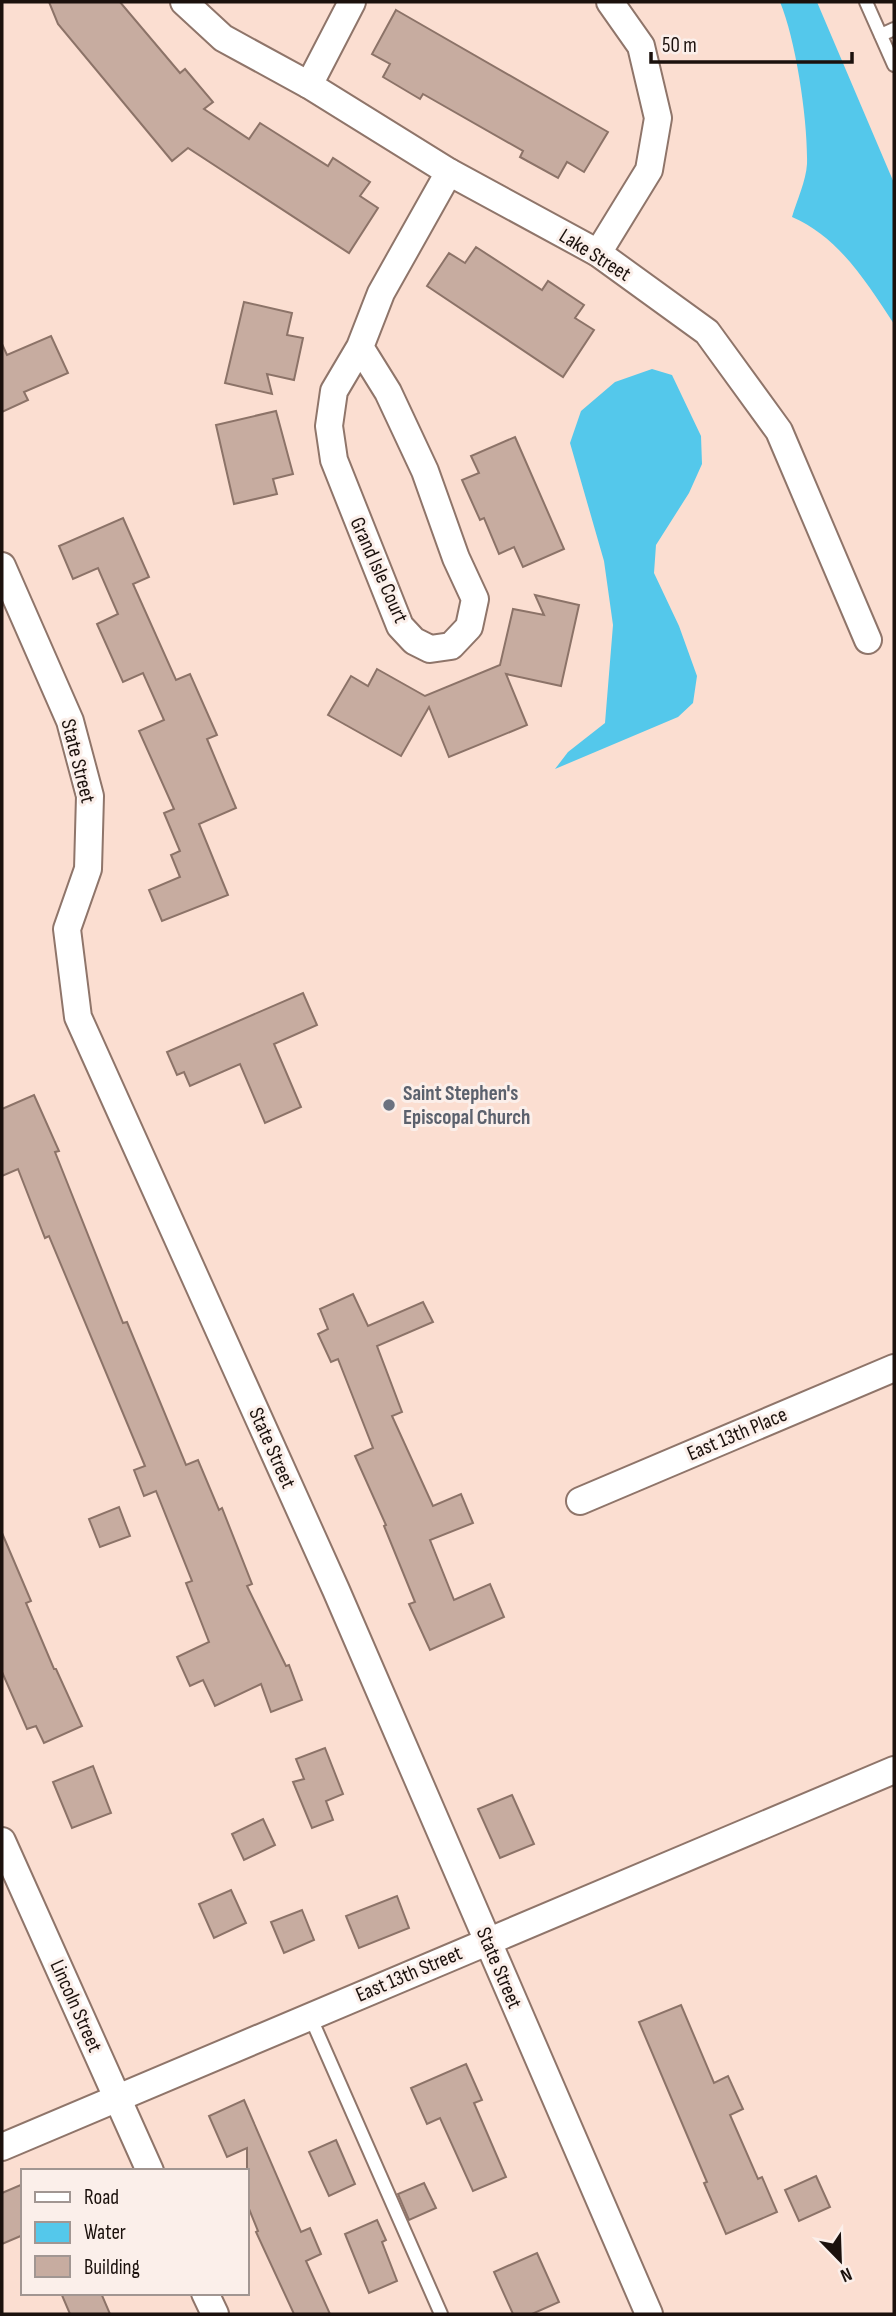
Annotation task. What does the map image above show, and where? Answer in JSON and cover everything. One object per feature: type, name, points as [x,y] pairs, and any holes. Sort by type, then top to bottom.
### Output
[{"type":"street","name":"Lake Street","points":[[184,2],[223,38],[309,85],[449,172],[598,253],[707,332],[779,431],[868,640]]},
{"type":"street","points":[[309,85],[352,2]]},
{"type":"street","points":[[598,253],[649,170],[658,118],[641,46],[610,2]]},
{"type":"street","name":"Grand Isle Court","points":[[360,347],[388,392],[425,471],[456,558],[475,599],[469,627],[451,646],[430,649],[414,641],[400,626],[334,460],[329,426],[334,391],[360,347],[381,293],[449,172]]},
{"type":"street","name":"State Street","points":[[2,566],[70,721],[90,796],[88,869],[67,929],[78,1017],[336,1590],[649,2314]]},
{"type":"street","name":"East 13th Place","points":[[580,1501],[894,1368]]},
{"type":"street","name":"East 13th Street","points":[[2,2147],[894,1770]]},
{"type":"street","name":"Lincoln Street","points":[[2,1841],[149,2169]]},
{"type":"street","points":[[206,2295],[215,2314]]},
{"type":"lane","points":[[866,2],[894,65]]},
{"type":"lane","points":[[881,36],[894,30]]},
{"type":"lane","points":[[310,2016],[441,2314]]},
{"type":"water","points":[[780,2],[817,2],[894,183],[894,324],[862,277],[838,249],[824,236],[792,217],[805,177],[807,146],[796,59]]},
{"type":"water","points":[[652,369],[672,375],[701,436],[702,464],[689,493],[656,545],[654,573],[679,626],[697,676],[693,703],[678,717],[555,769],[568,752],[605,723],[613,625],[604,561],[570,443],[581,411],[615,382]]},
{"type":"building","points":[[49,2],[120,2],[180,73],[185,69],[213,102],[204,109],[249,139],[260,123],[328,166],[333,158],[370,182],[360,196],[378,208],[349,253],[188,148],[172,161],[58,24]]},
{"type":"building","points":[[396,10],[608,132],[584,172],[567,162],[558,178],[520,157],[523,151],[423,94],[420,99],[383,77],[390,64],[372,54]]},
{"type":"building","points":[[476,247],[542,290],[548,281],[584,305],[575,318],[594,330],[563,377],[427,286],[449,253],[465,263]]},
{"type":"building","points":[[244,302],[292,313],[287,335],[303,338],[294,380],[267,374],[272,394],[225,383]]},
{"type":"building","points":[[51,336],[68,373],[24,392],[28,400],[2,412],[2,344],[7,355]]},
{"type":"building","points":[[276,411],[293,474],[273,479],[277,494],[234,504],[216,425]]},
{"type":"building","points":[[515,437],[564,549],[523,567],[514,547],[499,554],[484,518],[480,520],[462,480],[479,473],[471,456]]},
{"type":"building","points":[[123,518],[149,577],[133,584],[176,680],[190,674],[217,735],[207,739],[236,808],[199,824],[228,895],[162,921],[149,890],[180,877],[171,855],[180,851],[164,813],[174,809],[139,731],[164,720],[143,673],[123,682],[97,624],[118,614],[98,568],[73,579],[59,546]]},
{"type":"building","points":[[535,595],[579,605],[561,686],[506,674],[527,725],[449,757],[429,707],[401,756],[328,715],[351,676],[368,686],[377,669],[425,696],[500,665],[513,609],[544,615]]},
{"type":"building","points":[[303,993],[317,1025],[274,1044],[301,1107],[265,1123],[240,1064],[190,1086],[184,1072],[177,1075],[167,1052]]},
{"type":"building","points":[[34,1095],[59,1151],[55,1152],[123,1323],[127,1322],[186,1465],[198,1460],[219,1510],[222,1508],[252,1584],[247,1586],[286,1666],[289,1665],[302,1700],[271,1712],[261,1684],[215,1706],[203,1680],[190,1686],[177,1657],[209,1642],[186,1583],[192,1581],[156,1491],[144,1496],[134,1470],[145,1466],[49,1236],[45,1238],[18,1169],[2,1176],[2,1109]]},
{"type":"building","points":[[353,1294],[368,1326],[423,1302],[433,1322],[377,1346],[402,1412],[392,1416],[433,1506],[461,1494],[473,1523],[430,1540],[454,1600],[490,1584],[504,1617],[430,1650],[409,1604],[415,1602],[384,1526],[386,1525],[355,1456],[373,1448],[338,1359],[331,1362],[318,1334],[328,1329],[320,1309]]},
{"type":"building","points":[[119,1507],[130,1536],[100,1547],[89,1519]]},
{"type":"building","points":[[2,1533],[31,1601],[26,1603],[82,1726],[44,1743],[36,1726],[27,1729],[2,1672]]},
{"type":"building","points":[[325,1748],[343,1794],[326,1801],[333,1820],[312,1828],[293,1782],[304,1779],[296,1759]]},
{"type":"building","points":[[93,1766],[111,1813],[72,1828],[53,1782]]},
{"type":"building","points":[[512,1795],[534,1844],[500,1858],[478,1809]]},
{"type":"building","points":[[263,1819],[275,1845],[244,1860],[232,1834]]},
{"type":"building","points":[[231,1890],[246,1923],[214,1938],[199,1904]]},
{"type":"building","points":[[397,1896],[409,1928],[359,1948],[346,1916]]},
{"type":"building","points":[[302,1910],[314,1940],[284,1953],[271,1922]]},
{"type":"building","points":[[681,2005],[714,2083],[728,2076],[743,2109],[730,2115],[758,2179],[762,2177],[777,2212],[726,2234],[704,2183],[707,2182],[639,2022]]},
{"type":"building","points":[[466,2064],[482,2100],[474,2103],[506,2177],[473,2191],[440,2118],[427,2124],[411,2088]]},
{"type":"building","points":[[244,2100],[301,2232],[310,2228],[321,2254],[306,2261],[330,2314],[294,2314],[256,2232],[258,2231],[248,2206],[247,2148],[227,2157],[209,2116]]},
{"type":"building","points":[[336,2140],[355,2184],[329,2196],[309,2152]]},
{"type":"building","points":[[816,2176],[830,2207],[799,2221],[785,2190]]},
{"type":"building","points":[[424,2183],[436,2208],[409,2220],[398,2194]]},
{"type":"building","points":[[21,2185],[21,2236],[2,2244],[2,2193]]},
{"type":"building","points":[[377,2220],[386,2240],[382,2242],[397,2281],[369,2293],[345,2234]]},
{"type":"building","points":[[537,2253],[559,2302],[532,2314],[513,2314],[494,2272]]},
{"type":"building","points":[[62,2295],[102,2295],[110,2314],[70,2314]]},
{"type":"place","name":"Saint Stephen's Episcopal Church","points":[[389,1105]]}]
